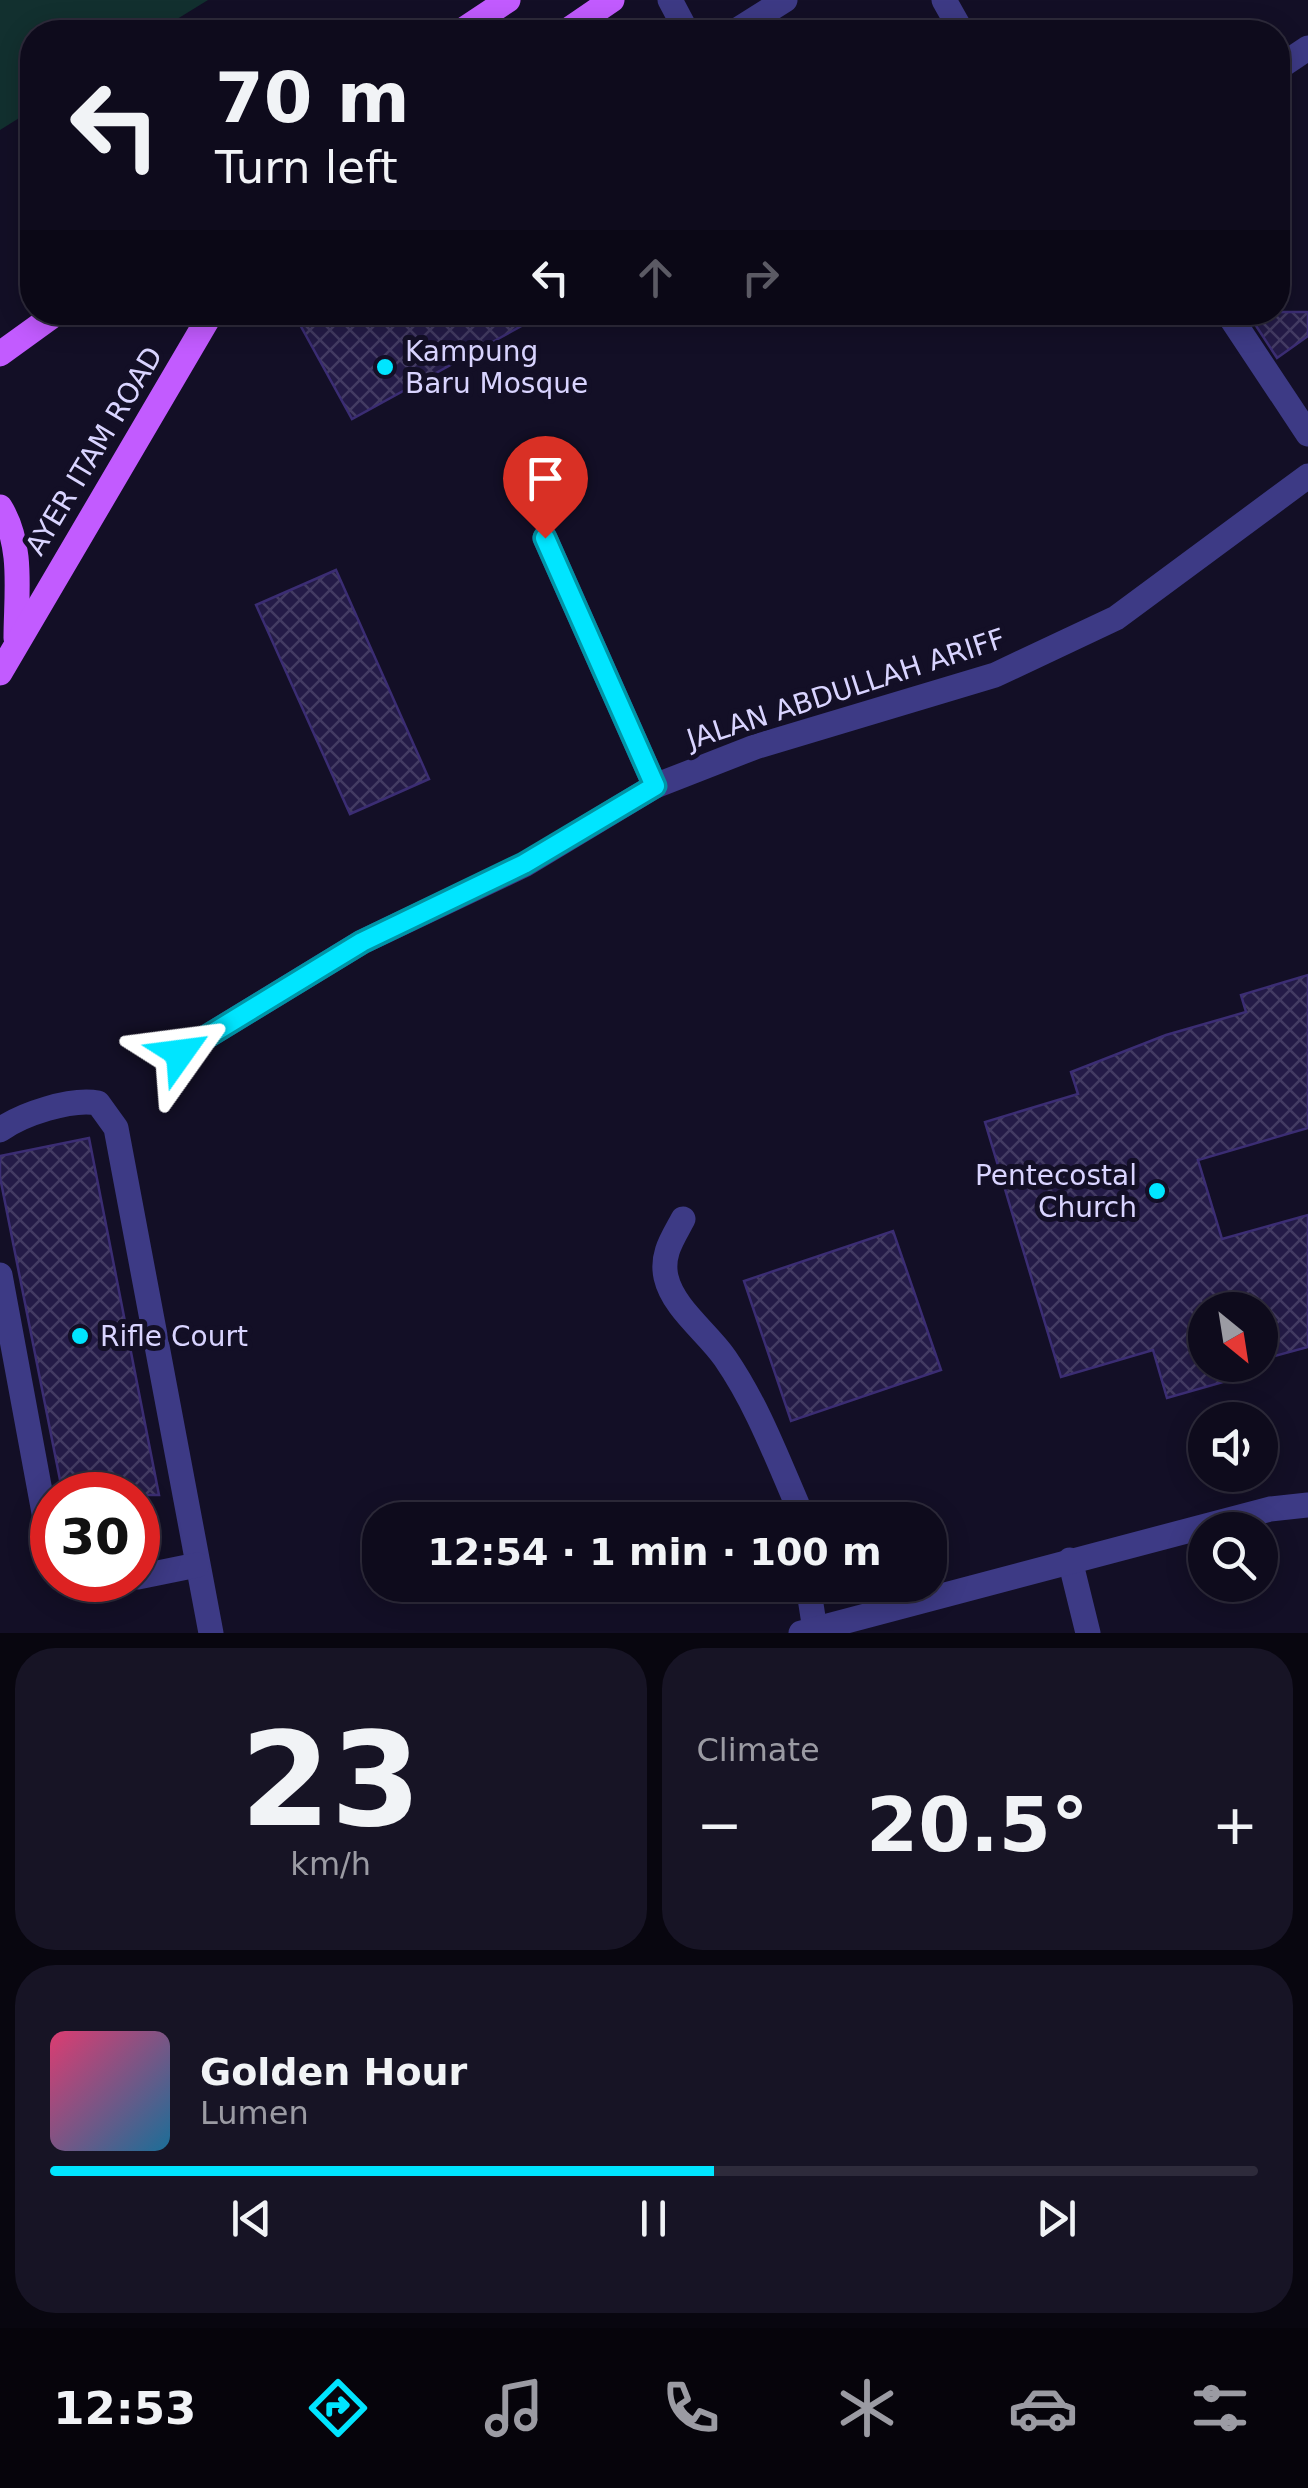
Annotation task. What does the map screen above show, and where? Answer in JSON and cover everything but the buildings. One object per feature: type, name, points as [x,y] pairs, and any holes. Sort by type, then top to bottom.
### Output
[{"type":"main road","points":[[478,20],[508,0]]},
{"type":"main road","points":[[582,20],[612,0]]},
{"type":"main road","points":[[0,354],[40,325]]},
{"type":"main road","name":"AYER ITAM ROAD","points":[[0,673],[204,325]]},
{"type":"main road","points":[[0,507],[13,531],[16,554],[16,642]]},
{"type":"street","points":[[753,20],[784,0]]},
{"type":"street","points":[[1237,325],[1308,434]]},
{"type":"street","name":"JALAN ABDULLAH ARIFF","points":[[180,1053],[362,942],[524,864],[655,786],[755,747],[995,675],[1116,618],[1308,476]]},
{"type":"street","points":[[545,538],[655,786]]},
{"type":"street","points":[[0,1130],[11,1122],[84,1100],[98,1103],[109,1113],[119,1147],[211,1633]]},
{"type":"street","points":[[683,1219],[666,1252],[666,1275],[672,1294],[723,1355],[755,1406],[795,1502]]},
{"type":"street","points":[[0,1275],[36,1472]]},
{"type":"street","points":[[808,1602],[808,1631],[1070,1560],[1270,1510],[1308,1505]]},
{"type":"street","points":[[1070,1560],[1088,1633]]},
{"type":"street","points":[[160,1572],[196,1564]]},
{"type":"green space","points":[[0,0],[208,0],[176,20],[20,20],[20,118],[0,130]]},
{"type":"place","name":"Kampung Baru Mosque","points":[[385,367]]},
{"type":"place","name":"Pentecostal Church","points":[[1157,1191]]},
{"type":"place","name":"Rifle Court","points":[[80,1336]]},
{"type":"route","points":[[180,1053],[362,942],[524,864],[655,786],[545,538]]}]
